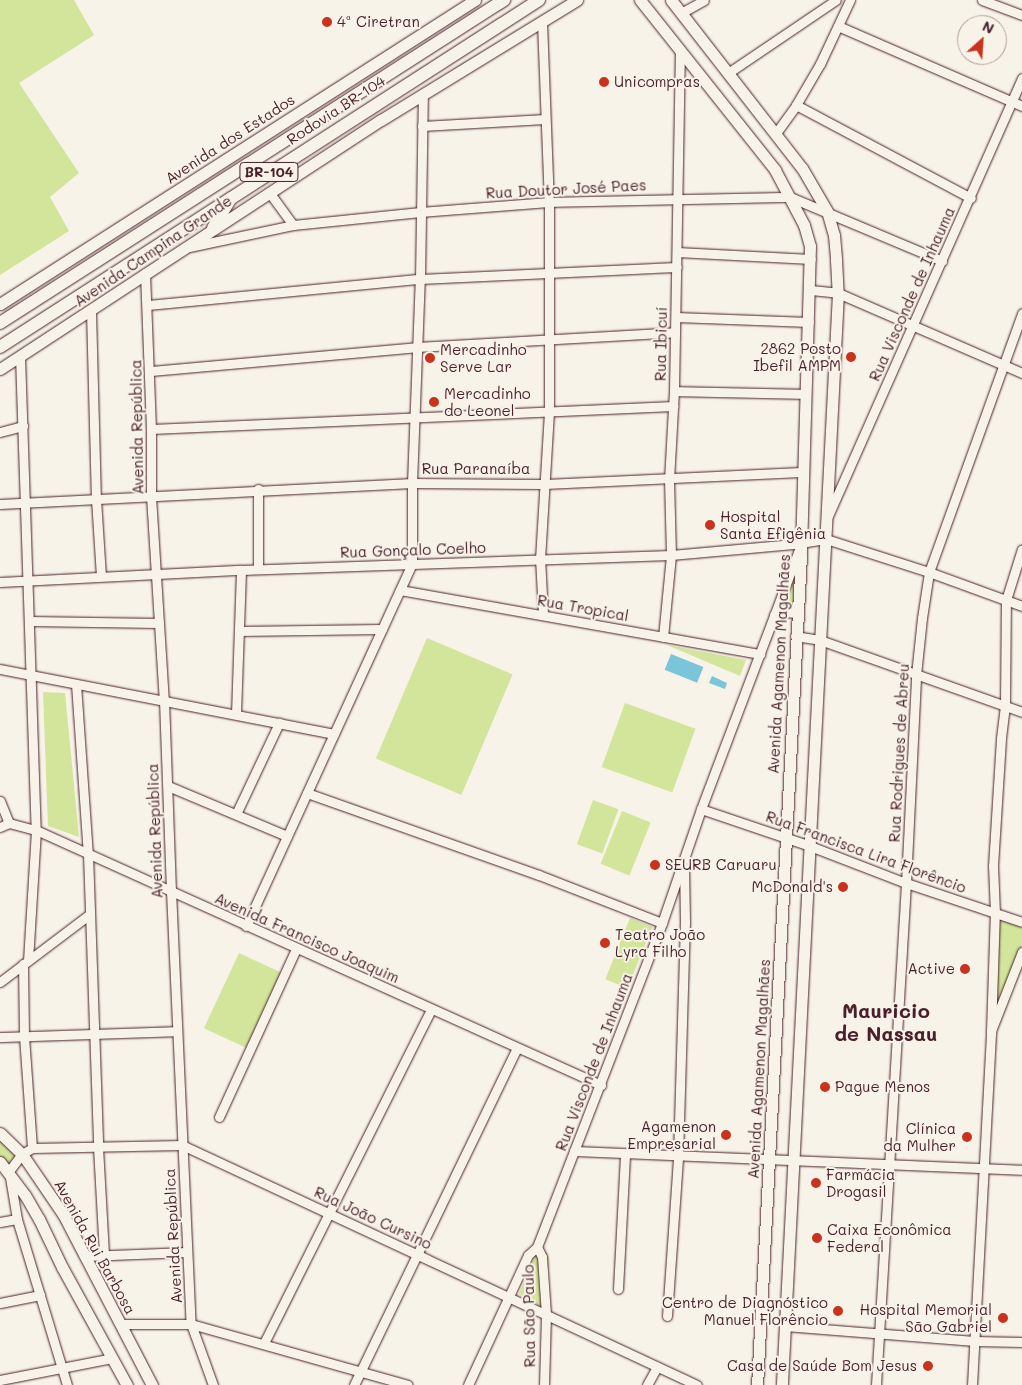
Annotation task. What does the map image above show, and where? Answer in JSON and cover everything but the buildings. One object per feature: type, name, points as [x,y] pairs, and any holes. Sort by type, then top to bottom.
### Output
[{"type":"highway","name":"Rodovia BR-104","points":[[0,323],[504,0]]},
{"type":"highway","name":"Rodovia BR-104","points":[[0,347],[539,0]]},
{"type":"highway","points":[[213,228],[232,196]]},
{"type":"main road","name":"Avenida dos Estados","points":[[0,304],[476,0]]},
{"type":"main road","name":"Avenida Campina Grande","points":[[0,369],[91,311],[182,248],[269,192],[423,94],[577,0]]},
{"type":"main road","name":"Avenida Agamenon Magalhães","points":[[640,0],[775,170],[804,225],[810,246],[811,290],[802,472],[801,543],[757,1385]]},
{"type":"main road","points":[[671,0],[776,132],[802,168],[827,211],[834,235],[838,293],[782,1385]]},
{"type":"main road","points":[[775,615],[784,610],[797,612]]},
{"type":"main road","name":"Avenida Rui Barbosa","points":[[0,1133],[27,1151],[86,1256],[152,1385]]},
{"type":"main road","points":[[0,1162],[9,1171],[39,1219],[62,1267],[127,1385]]},
{"type":"street","points":[[681,13],[704,0]]},
{"type":"street","points":[[728,73],[838,0],[846,9]]},
{"type":"street","points":[[776,132],[796,105],[850,0]]},
{"type":"street","points":[[982,0],[1022,15]]},
{"type":"street","points":[[542,22],[549,202],[549,412],[540,558],[543,614]]},
{"type":"street","points":[[838,26],[1022,106]]},
{"type":"street","name":"Rua Ibicuí","points":[[663,637],[671,555],[669,480],[676,317],[680,51]]},
{"type":"street","name":"Rua Visconde de Inhauma","points":[[826,521],[914,326],[1022,78]]},
{"type":"street","points":[[246,926],[412,564],[412,483],[420,279],[423,94]]},
{"type":"street","points":[[796,105],[970,198]]},
{"type":"street","points":[[422,126],[546,119]]},
{"type":"street","points":[[269,192],[293,225]]},
{"type":"street","name":"Rua Doutor José Paes","points":[[182,248],[293,225],[420,212],[549,202],[678,197],[790,197],[942,261]]},
{"type":"street","points":[[677,252],[811,259]]},
{"type":"street","points":[[148,305],[420,279],[677,267]]},
{"type":"street","name":"Avenida República","points":[[145,273],[148,305],[152,429],[151,496],[164,700],[191,1324],[213,1385]]},
{"type":"street","points":[[811,290],[838,293],[1022,373]]},
{"type":"street","points":[[91,311],[100,576]]},
{"type":"street","name":"Rua Rodrigues de Abreu","points":[[876,1385],[906,883],[916,675],[929,572],[1022,313]]},
{"type":"street","points":[[676,317],[809,322]]},
{"type":"street","points":[[150,371],[417,347],[675,332]]},
{"type":"street","points":[[20,356],[36,830],[25,962],[24,1036],[27,1151],[9,1171],[17,1220],[67,1385]]},
{"type":"street","points":[[674,391],[806,394]]},
{"type":"street","points":[[152,429],[673,406]]},
{"type":"street","points":[[0,432],[23,426]]},
{"type":"street","name":"Rua Paranaíba","points":[[0,504],[258,489],[412,483],[544,484],[669,480],[802,472]]},
{"type":"street","points":[[258,489],[258,569]]},
{"type":"street","points":[[826,539],[929,572],[1022,606]]},
{"type":"street","name":"Rua Gonçalo Coelho","points":[[0,582],[258,569],[671,555],[826,539]]},
{"type":"street","name":"Rua Visconde de Inhauma","points":[[468,1385],[528,1255],[537,1247],[601,1085],[662,922],[701,809],[801,543]]},
{"type":"street","points":[[972,1385],[991,1031],[995,913],[994,857],[1001,738],[1005,706],[1006,600],[1022,549]]},
{"type":"street","points":[[236,714],[241,570]]},
{"type":"street","name":"Rua Tropical","points":[[400,590],[760,654]]},
{"type":"street","points":[[29,621],[158,624]]},
{"type":"street","points":[[239,631],[382,629]]},
{"type":"street","points":[[795,636],[820,640],[1022,712]]},
{"type":"street","points":[[0,669],[334,734]]},
{"type":"street","points":[[76,684],[88,854],[98,1147],[104,1254]]},
{"type":"street","points":[[236,814],[279,723]]},
{"type":"street","points":[[168,786],[287,836]]},
{"type":"street","points":[[307,793],[539,875],[662,922]]},
{"type":"street","points":[[0,801],[4,825]]},
{"type":"street","name":"Rua Francisca Lira Florêncio","points":[[701,809],[810,846],[906,883],[1022,922]]},
{"type":"street","name":"Avenida Francisco Joaquim","points":[[4,825],[36,830],[601,1085]]},
{"type":"street","points":[[667,1316],[678,1157],[685,922],[684,860]]},
{"type":"street","points":[[0,982],[90,914]]},
{"type":"street","points":[[219,1117],[296,948]]},
{"type":"street","points":[[991,1031],[1022,952]]},
{"type":"street","points":[[264,1343],[431,1009]]},
{"type":"street","points":[[0,1037],[177,1031]]},
{"type":"street","points":[[354,1385],[517,1048]]},
{"type":"street","name":"Rua João Cursino","points":[[27,1151],[182,1145],[697,1385]]},
{"type":"street","points":[[574,1152],[1022,1170]]},
{"type":"street","points":[[618,1289],[626,1154]]},
{"type":"street","points":[[0,1222],[17,1220]]},
{"type":"street","name":"Rua São Paulo","points":[[537,1247],[542,1257],[546,1314],[544,1385]]},
{"type":"street","points":[[86,1256],[187,1252]]},
{"type":"street","points":[[0,1303],[40,1295]]},
{"type":"street","points":[[120,1324],[146,1322],[191,1324],[408,1385]]},
{"type":"street","points":[[785,1326],[974,1341],[1022,1342]]},
{"type":"street","points":[[0,1380],[112,1358]]},
{"type":"street","points":[[647,1385],[657,1367]]},
{"type":"green space","points":[[0,0],[74,0],[94,35],[19,83],[79,173],[50,197],[69,231],[0,275]]},
{"type":"green space","points":[[795,569],[793,608],[783,606]]},
{"type":"green space","points":[[427,638],[513,674],[461,795],[376,759]]},
{"type":"green space","points":[[667,645],[746,660],[740,676]]},
{"type":"green space","points":[[43,692],[65,693],[79,837],[48,826]]},
{"type":"green space","points":[[625,703],[695,729],[672,793],[602,767]]},
{"type":"green space","points":[[593,800],[618,809],[602,853],[577,844]]},
{"type":"green space","points":[[622,811],[651,823],[629,875],[601,864]]},
{"type":"green space","points":[[996,914],[1022,924],[1022,947],[995,1009]]},
{"type":"green space","points":[[630,918],[652,927],[628,988],[605,979]]},
{"type":"green space","points":[[239,953],[282,973],[247,1048],[204,1028]]},
{"type":"green space","points":[[0,1139],[18,1155],[8,1166],[0,1159]]},
{"type":"green space","points":[[541,1251],[546,1252],[549,1258],[546,1300],[541,1307],[519,1294],[535,1255]]},
{"type":"water","points":[[671,654],[703,667],[697,683],[665,670]]},
{"type":"water","points":[[712,676],[727,683],[725,689],[709,683]]},
{"type":"place","name":"4ª Ciretran","points":[[327,22]]},
{"type":"place","name":"Unicompras","points":[[604,82]]},
{"type":"place","name":"2862 Posto Ibefil AMPM","points":[[851,357]]},
{"type":"place","name":"Mercadinho Serve Lar","points":[[430,358]]},
{"type":"place","name":"Mercadinho do Leonel","points":[[434,402]]},
{"type":"place","name":"Hospital Santa Efigênia","points":[[710,525]]},
{"type":"place","name":"SEURB Caruaru","points":[[655,865]]},
{"type":"place","name":"McDonald's","points":[[843,887]]},
{"type":"place","name":"Teatro João Lyra Filho","points":[[605,943]]},
{"type":"place","name":"Active","points":[[965,969]]},
{"type":"place","name":"Pague Menos","points":[[825,1087]]},
{"type":"place","name":"Agamenon Empresarial","points":[[726,1135]]},
{"type":"place","name":"Clínica da Mulher","points":[[967,1137]]},
{"type":"place","name":"Farmácia Drogasil","points":[[816,1183]]},
{"type":"place","name":"Caixa Econômica Federal","points":[[817,1238]]},
{"type":"place","name":"Centro de Diagnóstico Manuel Florêncio","points":[[838,1311]]},
{"type":"place","name":"Hospital Memorial São Gabriel","points":[[1003,1318]]},
{"type":"place","name":"Casa de Saúde Bom Jesus","points":[[928,1366]]},
{"type":"district","name":"Mauricio de Nassau","points":[[886,1022]]}]
